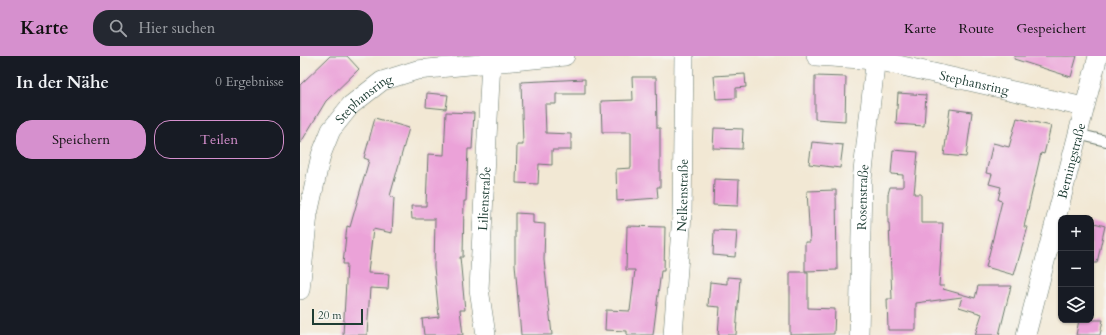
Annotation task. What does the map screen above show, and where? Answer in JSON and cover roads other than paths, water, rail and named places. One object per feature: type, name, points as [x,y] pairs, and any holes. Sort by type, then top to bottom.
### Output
[{"type":"street","name":"Stephansring","points":[[300,290],[308,214],[321,155],[331,130],[352,105],[382,81],[417,70],[491,59],[565,56]]},
{"type":"street","name":"Nelkenstraße","points":[[673,335],[682,215],[684,56]]},
{"type":"street","name":"Stephansring","points":[[816,56],[876,58],[1084,107]]},
{"type":"street","name":"Berningstraße","points":[[1026,335],[1098,56]]},
{"type":"street","name":"Rosenstraße","points":[[860,335],[862,180],[876,58]]},
{"type":"street","name":"Lilienstraße","points":[[486,335],[479,289],[491,59]]},
{"type":"lane","points":[[1077,134],[1106,141]]}]
